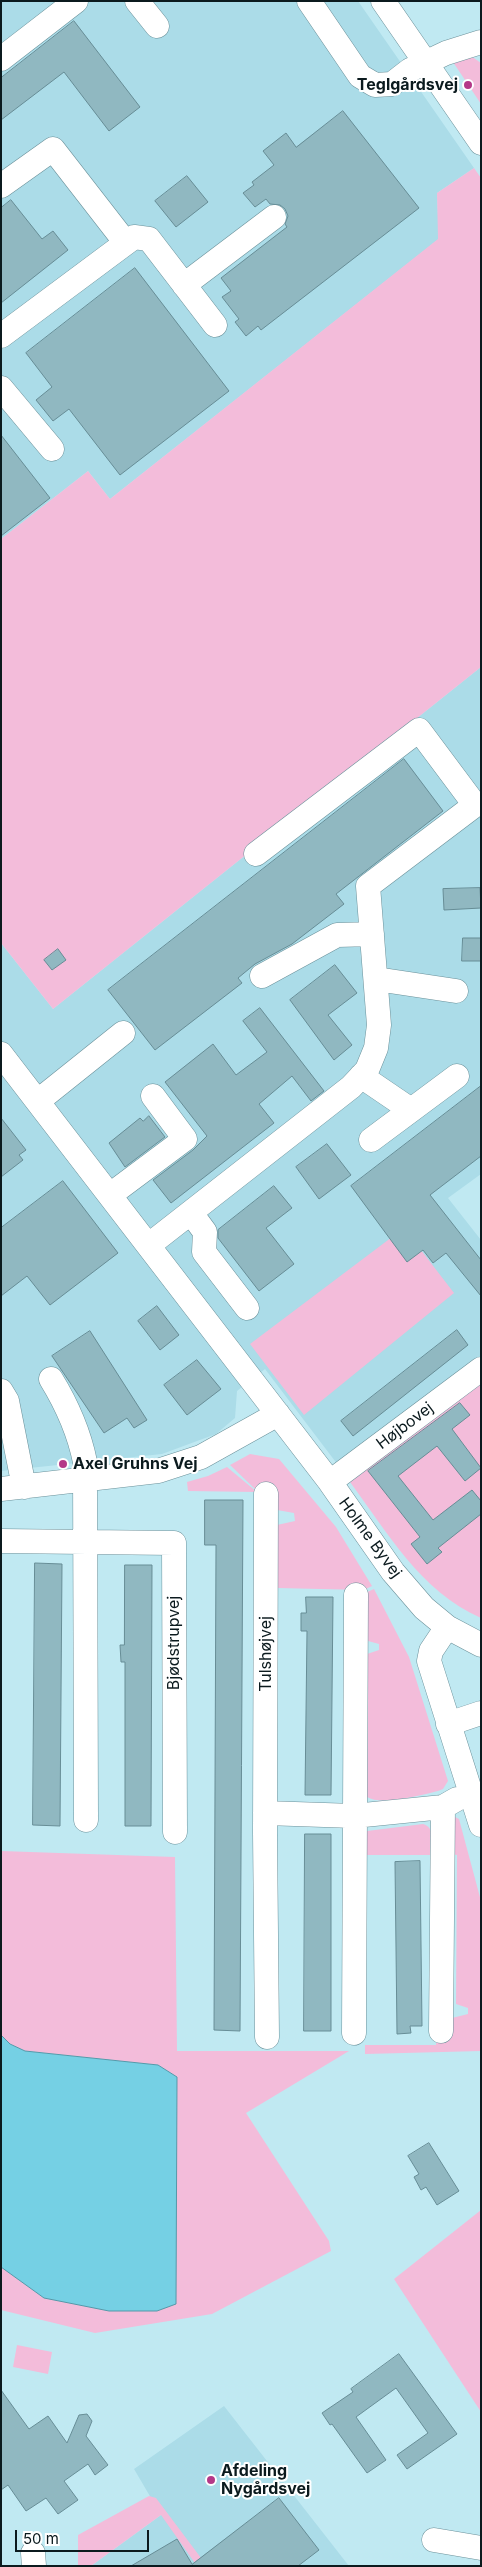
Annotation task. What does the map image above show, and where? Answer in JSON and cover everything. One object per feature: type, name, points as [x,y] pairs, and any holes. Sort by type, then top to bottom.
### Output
[{"type":"street","points":[[1,59],[76,1]]},
{"type":"street","points":[[137,1],[157,26]]},
{"type":"street","points":[[309,1],[360,76],[367,82],[384,86],[392,84],[410,70],[456,48],[481,42]]},
{"type":"street","points":[[383,1],[481,143]]},
{"type":"street","points":[[1,186],[53,149],[126,243]]},
{"type":"street","points":[[184,285],[274,217]]},
{"type":"street","points":[[1,336],[134,237],[149,239],[215,325]]},
{"type":"street","points":[[1,388],[52,448]]},
{"type":"street","points":[[149,1245],[351,1087],[367,1070],[376,1048],[379,1025],[368,886],[474,805],[419,730],[256,854]]},
{"type":"street","points":[[262,976],[337,935],[372,934]]},
{"type":"street","points":[[376,979],[456,991]]},
{"type":"street","points":[[38,1101],[123,1033]]},
{"type":"street","points":[[1,1054],[278,1414],[218,1448],[183,1464],[131,1475],[13,1488],[7,1401],[1,1391]]},
{"type":"street","points":[[361,1076],[411,1110]]},
{"type":"street","points":[[371,1140],[457,1076]]},
{"type":"street","points":[[110,1195],[185,1139],[153,1096]]},
{"type":"street","points":[[191,1213],[206,1232],[204,1252],[247,1308]]},
{"type":"street","name":"Højbovej","points":[[330,1482],[481,1369]]},
{"type":"street","points":[[51,1379],[64,1401],[82,1448],[85,1462],[86,1820]]},
{"type":"street","name":"Holme Byvej","points":[[278,1414],[330,1482],[393,1572],[424,1608],[447,1627],[481,1645]]},
{"type":"street","name":"Tulshøjvej","points":[[266,1494],[265,1813],[267,2037]]},
{"type":"street","name":"Bjødstrupvej","points":[[1,1541],[174,1543],[175,1832]]},
{"type":"street","points":[[354,2033],[356,1595]]},
{"type":"street","points":[[481,1629],[466,1623],[447,1627],[431,1651],[429,1661],[481,1825]]},
{"type":"street","points":[[447,1627],[465,1654],[481,1661]]},
{"type":"street","points":[[448,1724],[481,1713]]},
{"type":"street","points":[[265,1813],[354,1816],[442,1807],[471,1791]]},
{"type":"street","points":[[442,1807],[442,2031]]},
{"type":"street","points":[[434,2540],[481,2548]]},
{"type":"shaded area","points":[[1,1],[358,1],[474,168],[437,193],[439,239],[110,499],[88,471],[1,539]]},
{"type":"shaded area","points":[[471,56],[481,63],[481,104],[453,62]]},
{"type":"shaded area","points":[[474,168],[481,178],[481,667],[53,1009],[1,943],[1,539],[88,471],[110,499],[438,239],[437,193]]},
{"type":"shaded area","points":[[481,667],[481,1174],[448,1198],[481,1240],[481,1355],[338,1465],[265,1369],[237,1391],[235,1418],[216,1434],[162,1454],[1,1471],[1,943],[53,1009]]},
{"type":"shaded area","points":[[404,1228],[454,1293],[304,1415],[250,1344]]},
{"type":"shaded area","points":[[481,1382],[481,1618],[440,1593],[423,1577],[392,1540],[350,1482]]},
{"type":"shaded area","points":[[250,1454],[279,1459],[336,1527],[372,1586],[364,1590],[277,1588],[277,1525],[295,1521],[294,1513],[277,1510],[230,1465]]},
{"type":"shaded area","points":[[227,1467],[257,1492],[188,1491],[187,1482],[208,1476]]},
{"type":"shaded area","points":[[374,1589],[409,1657],[448,1781],[443,1789],[438,1791],[391,1800],[367,1797],[367,1654],[379,1650],[379,1644],[368,1641],[365,1593]]},
{"type":"shaded area","points":[[455,1817],[459,1819],[481,1901],[481,2051],[365,2054],[365,2045],[436,2045],[437,2034],[452,2018],[468,2014],[468,2008],[456,2004],[457,1855],[451,1854],[449,1818]]},
{"type":"shaded area","points":[[423,1824],[430,1829],[434,1855],[366,1855],[367,1831]]},
{"type":"shaded area","points":[[1,1851],[175,1857],[177,2051],[349,2051],[246,2113],[329,2241],[331,2251],[212,2314],[95,2333],[1,2310],[1,2267],[44,2298],[176,2183],[177,2077],[158,2065],[25,2051],[10,2044],[1,2035]]},
{"type":"shaded area","points":[[481,2210],[481,2412],[394,2279]]},
{"type":"shaded area","points":[[17,2345],[52,2352],[48,2374],[13,2367]]},
{"type":"shaded area","name":"Afdeling Nygårdsvej","points":[[224,2406],[349,2566],[91,2566],[161,2515],[134,2469]]},
{"type":"shaded area","points":[[149,2496],[156,2498],[201,2558],[197,2566],[161,2515],[91,2566],[78,2566],[78,2535]]},
{"type":"water","points":[[1,2035],[10,2044],[25,2051],[158,2065],[177,2077],[176,2304],[157,2311],[109,2311],[44,2298],[1,2267]]},
{"type":"building","points":[[74,21],[140,107],[109,131],[64,72],[1,120],[1,78]]},
{"type":"building","points":[[343,111],[419,208],[261,330],[258,326],[246,336],[235,322],[239,319],[222,297],[231,291],[221,278],[287,227],[285,224],[288,216],[285,209],[280,205],[270,204],[266,199],[255,207],[243,193],[254,185],[252,182],[274,165],[263,151],[286,133],[296,147]]},
{"type":"building","points":[[187,176],[208,202],[176,227],[155,201]]},
{"type":"building","points":[[11,200],[42,239],[53,231],[68,250],[1,303],[1,208]]},
{"type":"building","points":[[135,268],[229,391],[120,475],[69,409],[53,421],[36,400],[52,387],[26,353]]},
{"type":"building","points":[[1,435],[50,498],[1,536]]},
{"type":"building","points":[[404,759],[443,811],[336,894],[344,904],[292,944],[255,964],[238,978],[242,983],[155,1050],[108,990]]},
{"type":"building","points":[[480,888],[481,908],[444,910],[443,889]]},
{"type":"building","points":[[463,938],[481,938],[481,961],[462,961]]},
{"type":"building","points":[[58,949],[66,960],[52,970],[44,960]]},
{"type":"building","points":[[335,965],[357,993],[328,1015],[352,1045],[334,1060],[290,1000]]},
{"type":"building","points":[[260,1008],[324,1091],[311,1101],[292,1076],[259,1104],[274,1123],[171,1203],[153,1180],[193,1150],[207,1136],[165,1082],[213,1044],[236,1075],[267,1052],[243,1021]]},
{"type":"building","points":[[481,1086],[481,1156],[430,1195],[481,1260],[481,1296],[446,1253],[433,1263],[423,1250],[407,1262],[351,1186]]},
{"type":"building","points":[[149,1116],[165,1137],[125,1167],[109,1143],[140,1118],[143,1121]]},
{"type":"building","points":[[1,1118],[26,1150],[19,1155],[23,1160],[1,1177]]},
{"type":"building","points":[[327,1144],[351,1175],[319,1199],[296,1167]]},
{"type":"building","points":[[63,1181],[118,1253],[50,1305],[27,1276],[1,1296],[1,1228]]},
{"type":"building","points":[[274,1186],[292,1208],[266,1228],[294,1264],[259,1291],[218,1238],[218,1230]]},
{"type":"building","points":[[157,1306],[179,1335],[160,1350],[138,1321]]},
{"type":"building","points":[[457,1330],[468,1345],[353,1436],[341,1421]]},
{"type":"building","points":[[90,1331],[147,1420],[134,1428],[127,1418],[104,1433],[52,1356]]},
{"type":"building","points":[[197,1360],[221,1389],[187,1415],[164,1385]]},
{"type":"building","points":[[460,1403],[470,1415],[452,1429],[481,1468],[465,1481],[437,1446],[398,1476],[433,1520],[472,1490],[481,1501],[481,1514],[438,1548],[442,1552],[427,1564],[411,1544],[420,1537],[368,1471]]},
{"type":"building","points":[[205,1500],[243,1500],[240,2031],[214,2030],[216,1545],[205,1545]]},
{"type":"building","points":[[35,1563],[62,1564],[60,1826],[33,1825]]},
{"type":"building","points":[[125,1565],[152,1565],[151,1826],[125,1826],[125,1662],[121,1662],[120,1645],[124,1645]]},
{"type":"building","points":[[306,1597],[333,1597],[331,1795],[305,1795],[307,1631],[301,1631],[301,1613],[306,1613]]},
{"type":"building","points":[[305,1834],[331,1834],[331,2031],[304,2031]]},
{"type":"building","points":[[420,1861],[422,2026],[410,2026],[411,2033],[397,2034],[395,1862]]},
{"type":"building","points":[[429,2143],[459,2191],[437,2205],[426,2187],[421,2190],[414,2177],[419,2174],[408,2156]]},
{"type":"building","points":[[399,2354],[457,2434],[407,2469],[397,2455],[428,2433],[396,2388],[356,2417],[386,2460],[367,2473],[322,2413],[353,2392],[351,2389]]},
{"type":"building","points":[[1,2390],[29,2429],[48,2416],[67,2443],[79,2415],[87,2414],[92,2421],[86,2436],[108,2465],[95,2475],[88,2464],[64,2481],[78,2500],[58,2514],[46,2498],[26,2511],[8,2485],[1,2490]]},
{"type":"building","points":[[279,2498],[319,2550],[298,2566],[131,2566],[177,2539],[192,2564]]},
{"type":"place","name":"Teglgårdsvej","points":[[468,85]]},
{"type":"place","name":"Axel Gruhns Vej","points":[[63,1464]]},
{"type":"place","name":"Afdeling Nygårdsvej","points":[[211,2480]]}]
